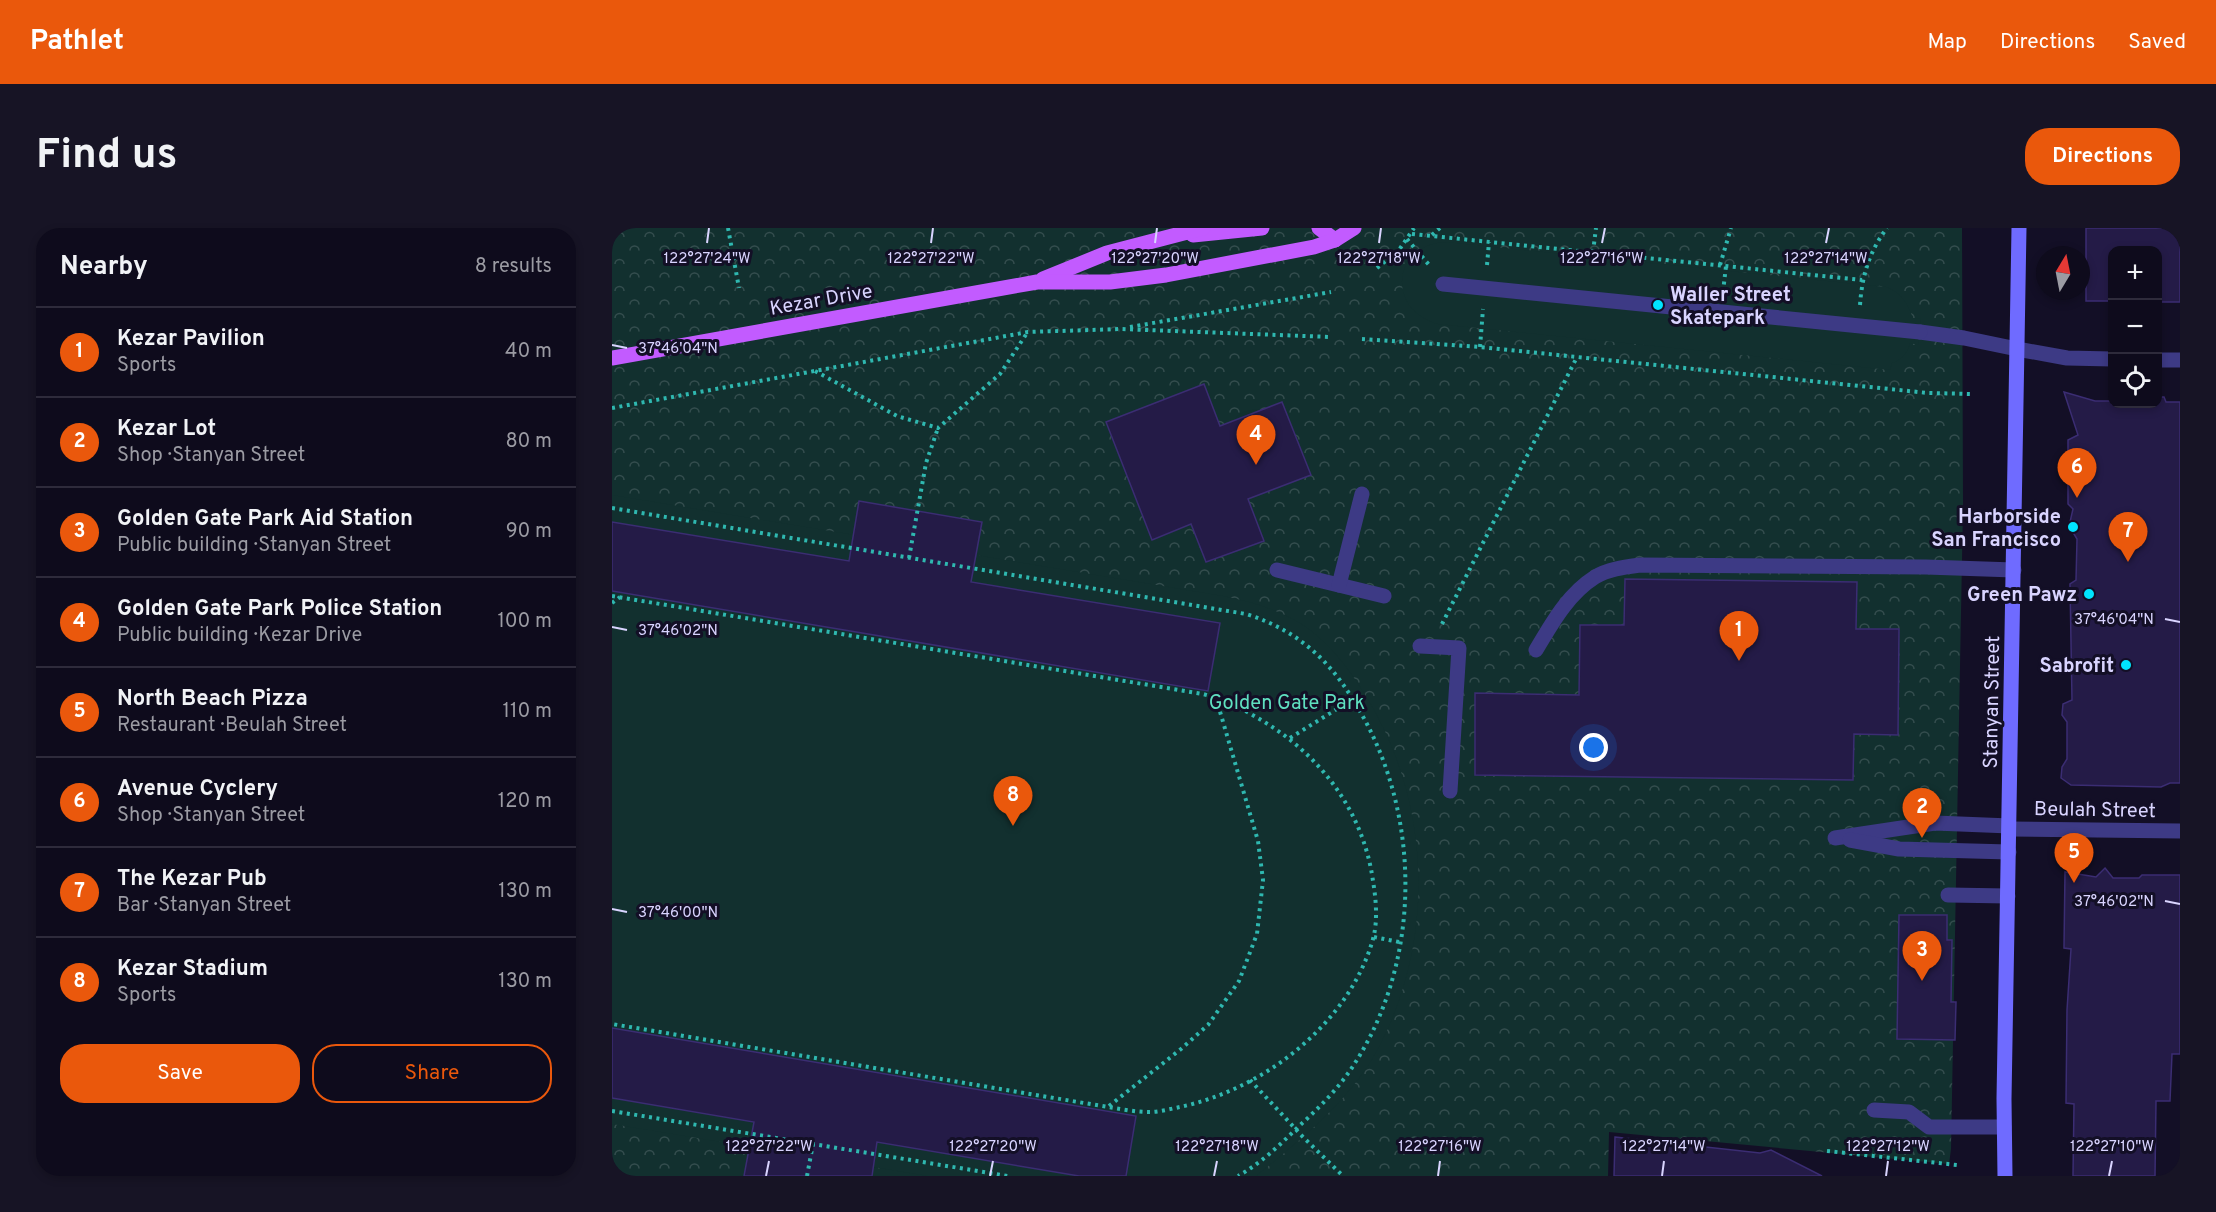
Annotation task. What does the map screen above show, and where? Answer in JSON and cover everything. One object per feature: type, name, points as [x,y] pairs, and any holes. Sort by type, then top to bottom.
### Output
[{"type":"main road","name":"Kezar Drive","points":[[1037,282],[1107,253],[1203,228]]},
{"type":"main road","points":[[1166,238],[1262,228]]},
{"type":"main road","points":[[1319,228],[1336,234]]},
{"type":"main road","name":"Kezar Drive","points":[[612,358],[1037,282],[1110,282],[1295,252],[1354,228]]},
{"type":"main road","name":"Stanyan Street","points":[[2005,1176],[2019,228]]},
{"type":"street","points":[[1443,284],[1920,332],[2067,358],[2108,359]]},
{"type":"street","points":[[2162,360],[2180,360]]},
{"type":"street","points":[[1339,585],[1362,494]]},
{"type":"street","points":[[1536,650],[1561,608],[1595,577],[1617,568],[1640,565],[1926,567],[2014,570]]},
{"type":"street","points":[[1277,570],[1384,596]]},
{"type":"street","points":[[1426,646],[1459,648],[1450,791]]},
{"type":"street","name":"Beulah Street","points":[[2009,852],[1899,849],[1835,838],[1935,823],[2180,831]]},
{"type":"street","points":[[1948,895],[2008,896]]},
{"type":"street","points":[[1874,1110],[1909,1112],[1929,1127],[2004,1127]]},
{"type":"path","points":[[728,228],[739,288]]},
{"type":"path","points":[[1377,268],[1399,250],[1414,228]]},
{"type":"path","points":[[1432,236],[1440,228]]},
{"type":"path","points":[[1593,252],[1596,228]]},
{"type":"path","points":[[1719,265],[1731,228]]},
{"type":"path","points":[[1412,234],[1862,282],[1872,253],[1887,228]]},
{"type":"path","points":[[1407,239],[1443,284]]},
{"type":"path","points":[[1121,329],[1331,292]]},
{"type":"path","points":[[612,408],[1028,332],[1121,329],[1331,337]]},
{"type":"path","points":[[909,558],[926,463],[938,428],[1000,374],[1028,332]]},
{"type":"path","points":[[1362,339],[1480,347],[1928,393],[1972,394]]},
{"type":"path","points":[[1426,646],[1577,357]]},
{"type":"path","points":[[814,371],[897,416],[938,428]]},
{"type":"path","points":[[612,508],[1221,609],[1269,621],[1292,633],[1329,667],[1353,699],[1383,759],[1400,814],[1406,869],[1400,942],[1383,1005],[1364,1048],[1339,1085],[1277,1148],[1238,1176]]},
{"type":"path","points":[[612,596],[1215,697],[1236,706],[1290,738],[1322,769],[1348,806],[1358,828],[1374,883],[1376,915],[1374,937],[1358,976],[1332,1014],[1293,1052],[1250,1080],[1209,1099],[1164,1110],[1148,1112],[1108,1107],[612,1024]]},
{"type":"path","points":[[612,603],[620,597]]},
{"type":"path","points":[[1108,1107],[1208,1025],[1239,981],[1257,934],[1263,880],[1258,841],[1215,697]]},
{"type":"path","points":[[1290,738],[1353,699]]},
{"type":"path","points":[[1374,937],[1400,942]]},
{"type":"path","points":[[1250,1080],[1343,1176]]},
{"type":"path","points":[[612,1110],[1008,1176]]},
{"type":"path","points":[[807,1176],[813,1144]]},
{"type":"path","points":[[1827,1150],[1957,1165]]},
{"type":"path","points":[[1336,1168],[1336,1176]]},
{"type":"green space","name":"Golden Gate Park","points":[[612,228],[1962,228],[1963,505],[1949,1164],[1609,1132],[1608,1176],[612,1176]]},
{"type":"green space","name":"Waller Street Skatepark","points":[[1445,242],[1886,287],[1903,299],[1913,318],[1921,319],[1918,345],[1910,343],[1904,356],[1892,363],[1890,370],[1438,324],[1421,316],[1410,305],[1403,292],[1402,278],[1406,265],[1414,254],[1427,246]]},
{"type":"green space","points":[[612,495],[1223,596],[1279,612],[1306,627],[1326,644],[1351,673],[1386,733],[1402,776],[1413,821],[1418,866],[1417,912],[1411,958],[1398,1002],[1380,1045],[1356,1083],[1308,1132],[1256,1176],[928,1176],[612,1124]]},
{"type":"building","points":[[2086,228],[2180,228],[2180,302],[2162,302],[2162,246],[2108,246],[2108,301],[2086,301],[2090,300],[2090,246],[2086,246]]},
{"type":"building","points":[[1204,384],[1220,426],[1282,402],[1311,475],[1248,499],[1264,541],[1206,562],[1191,524],[1152,540],[1106,422]]},
{"type":"building","points":[[2064,392],[2095,401],[2108,401],[2108,408],[2162,408],[2162,397],[2166,402],[2180,402],[2180,783],[2170,783],[2161,787],[2071,785],[2061,778],[2062,767],[2067,759],[2067,722],[2062,715],[2063,704],[2072,700],[2070,584],[2076,580],[2077,539],[2070,522],[2073,509],[2068,504],[2068,440],[2078,435]]},
{"type":"building","points":[[859,501],[982,522],[971,582],[1220,623],[1208,691],[612,591],[612,522],[849,561]]},
{"type":"building","points":[[1625,579],[1857,582],[1856,629],[1899,629],[1898,735],[1854,734],[1853,780],[1475,775],[1475,693],[1579,695],[1580,625],[1624,625]]},
{"type":"building","points":[[2105,868],[2113,878],[2180,875],[2180,1054],[2172,1054],[2170,1101],[2156,1101],[2155,1176],[2073,1176],[2074,1104],[2066,1103],[2067,1010],[2071,949],[2064,948],[2065,872],[2096,877]]},
{"type":"building","points":[[1899,915],[1947,915],[1947,940],[1952,940],[1951,1002],[1956,1002],[1955,1040],[1897,1039]]},
{"type":"building","points":[[612,1028],[1136,1116],[1126,1176],[1079,1176],[877,1142],[872,1176],[744,1176],[754,1122],[612,1098]]},
{"type":"building","points":[[1615,1137],[1760,1153],[1771,1150],[1822,1176],[1614,1176]]},
{"type":"place","name":"Waller Street Skatepark","points":[[1658,305]]},
{"type":"place","name":"Golden Gate Park Police Station","points":[[1256,465]]},
{"type":"place","name":"Avenue Cyclery","points":[[2077,498]]},
{"type":"place","name":"Harborside San Francisco","points":[[2073,527]]},
{"type":"place","name":"The Kezar Pub","points":[[2128,562]]},
{"type":"place","name":"Green Pawz","points":[[2089,594]]},
{"type":"place","name":"Kezar Pavilion","points":[[1739,661]]},
{"type":"place","name":"Sabrofit","points":[[2126,665]]},
{"type":"place","name":"Kezar Stadium","points":[[1013,826]]},
{"type":"place","name":"Kezar Lot","points":[[1922,838]]},
{"type":"place","name":"North Beach Pizza","points":[[2074,883]]},
{"type":"place","name":"Golden Gate Park Aid Station","points":[[1922,981]]}]
